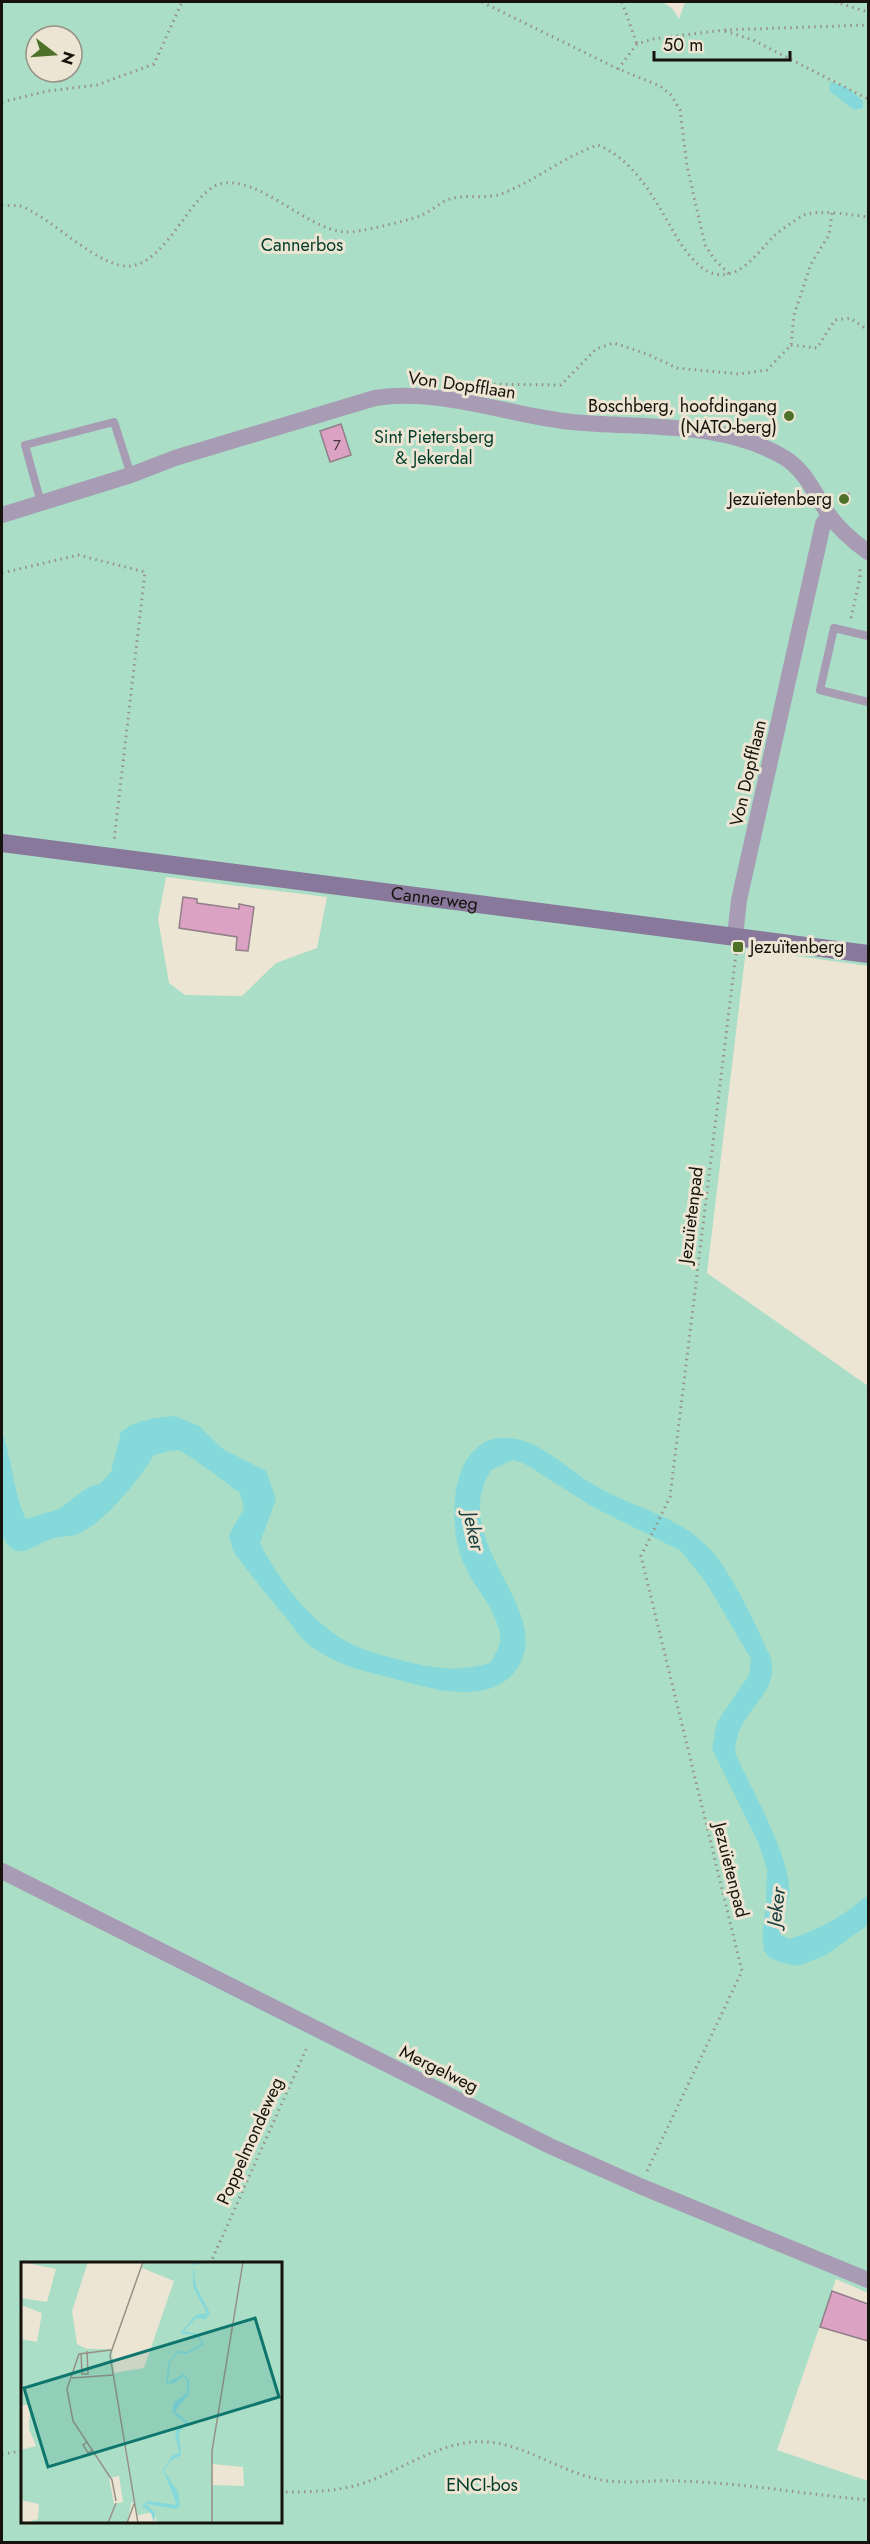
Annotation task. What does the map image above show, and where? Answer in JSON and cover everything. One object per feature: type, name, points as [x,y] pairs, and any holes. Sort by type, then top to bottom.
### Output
[{"type":"main road","name":"Cannerweg","points":[[2,843],[868,954]]},
{"type":"street","name":"Von Dopfflaan","points":[[2,514],[131,475],[175,458],[375,398],[403,395],[469,403],[571,422],[696,430],[759,445],[788,460],[814,488],[829,515],[868,552]]},
{"type":"street","name":"Von Dopfflaan","points":[[735,936],[739,900],[823,524],[829,515]]},
{"type":"street","name":"Mergelweg","points":[[2,1871],[550,2146],[640,2186],[868,2280]]},
{"type":"lane","points":[[41,503],[25,445],[114,422],[131,475]]},
{"type":"lane","points":[[868,636],[834,628],[820,690],[868,702]]},
{"type":"path","points":[[2,102],[48,90],[97,85],[154,64],[182,2]]},
{"type":"path","points":[[482,2],[618,69],[660,86],[671,95],[680,110],[687,166],[705,245],[715,260],[730,275]]},
{"type":"path","points":[[622,2],[637,44]]},
{"type":"path","points":[[835,2],[868,12]]},
{"type":"path","points":[[618,69],[637,44],[662,38],[724,30],[868,25]]},
{"type":"path","points":[[724,30],[753,40],[868,99]]},
{"type":"path","points":[[2,205],[20,206],[50,223],[73,241],[114,262],[131,266],[150,257],[165,243],[207,192],[220,184],[238,184],[258,190],[322,227],[346,233],[421,216],[449,199],[490,198],[508,191],[575,153],[598,145],[616,153],[633,168],[680,244],[699,266],[717,276],[730,275],[750,262],[775,235],[806,214],[832,213],[868,217]]},
{"type":"path","points":[[469,403],[473,384],[561,385],[596,349],[614,344],[647,354],[677,368],[739,374],[767,370],[791,345],[794,315],[811,264],[829,235],[832,213]]},
{"type":"path","points":[[791,345],[817,348],[835,320],[850,318],[868,330]]},
{"type":"path","points":[[2,573],[78,555],[145,572],[113,858]]},
{"type":"path","points":[[854,605],[860,578]]},
{"type":"path","name":"Jezuïetenpad","points":[[640,2186],[742,1971],[641,1556],[670,1497],[737,951],[735,936]]},
{"type":"path","name":"Poppelmondeweg","points":[[211,2262],[315,2029]]},
{"type":"path","points":[[282,2492],[328,2491],[362,2484],[440,2450],[472,2442],[502,2445],[535,2454],[593,2479],[679,2481],[868,2500]]},
{"type":"path","points":[[2,2454],[21,2451]]},
{"type":"green space","name":"Sint Pietersberg & Jekerdal","points":[[2,2],[662,2],[672,8],[679,19],[685,2],[868,2],[868,966],[746,949],[707,1273],[868,1386],[868,2293],[836,2279],[777,2450],[868,2481],[868,2542],[2,2542]],"holes":[[[166,877],[327,897],[317,948],[276,963],[242,996],[185,995],[169,983],[158,919]]]},
{"type":"water","points":[[830,82],[844,86],[855,94],[863,101],[863,108],[854,110],[829,90]]},
{"type":"water","name":"Jeker","points":[[175,1416],[199,1426],[223,1449],[266,1471],[276,1499],[260,1543],[275,1570],[304,1607],[346,1642],[371,1652],[416,1664],[437,1668],[478,1666],[490,1663],[499,1646],[500,1634],[494,1614],[463,1562],[454,1518],[457,1485],[462,1470],[468,1457],[487,1441],[509,1438],[531,1444],[594,1485],[666,1518],[693,1534],[705,1544],[724,1568],[742,1598],[771,1658],[769,1685],[741,1728],[735,1752],[769,1823],[784,1863],[789,1894],[781,1935],[789,1939],[811,1931],[841,1915],[868,1895],[868,1925],[826,1955],[798,1966],[770,1958],[764,1951],[762,1936],[767,1869],[758,1842],[712,1749],[717,1722],[749,1675],[751,1659],[707,1584],[681,1551],[593,1507],[525,1464],[513,1460],[491,1470],[481,1497],[481,1523],[490,1549],[523,1622],[526,1645],[518,1667],[507,1680],[493,1688],[477,1691],[461,1692],[426,1687],[360,1670],[327,1657],[307,1643],[233,1551],[229,1535],[244,1508],[240,1493],[177,1450],[154,1455],[110,1511],[78,1534],[51,1539],[24,1551],[12,1549],[7,1544],[2,1535],[2,1433],[18,1499],[26,1519],[59,1509],[87,1488],[101,1483],[111,1472],[121,1432],[133,1424]]},
{"type":"building","points":[[341,424],[351,455],[330,462],[320,431]]},
{"type":"building","points":[[183,897],[197,899],[197,903],[239,909],[239,904],[254,907],[248,951],[236,950],[237,937],[179,928]]},
{"type":"building","points":[[832,2291],[868,2304],[868,2341],[820,2327]]},
{"type":"place","name":"Boschberg, hoofdingang (NATO-berg)","points":[[789,416]]},
{"type":"place","name":"Jezuïetenberg","points":[[844,499]]},
{"type":"place","name":"Jezuïtenberg","points":[[738,947]]},
{"type":"park label","name":"Cannerbos","points":[[302,245]]},
{"type":"park label","name":"ENCI-bos","points":[[482,2485]]}]
